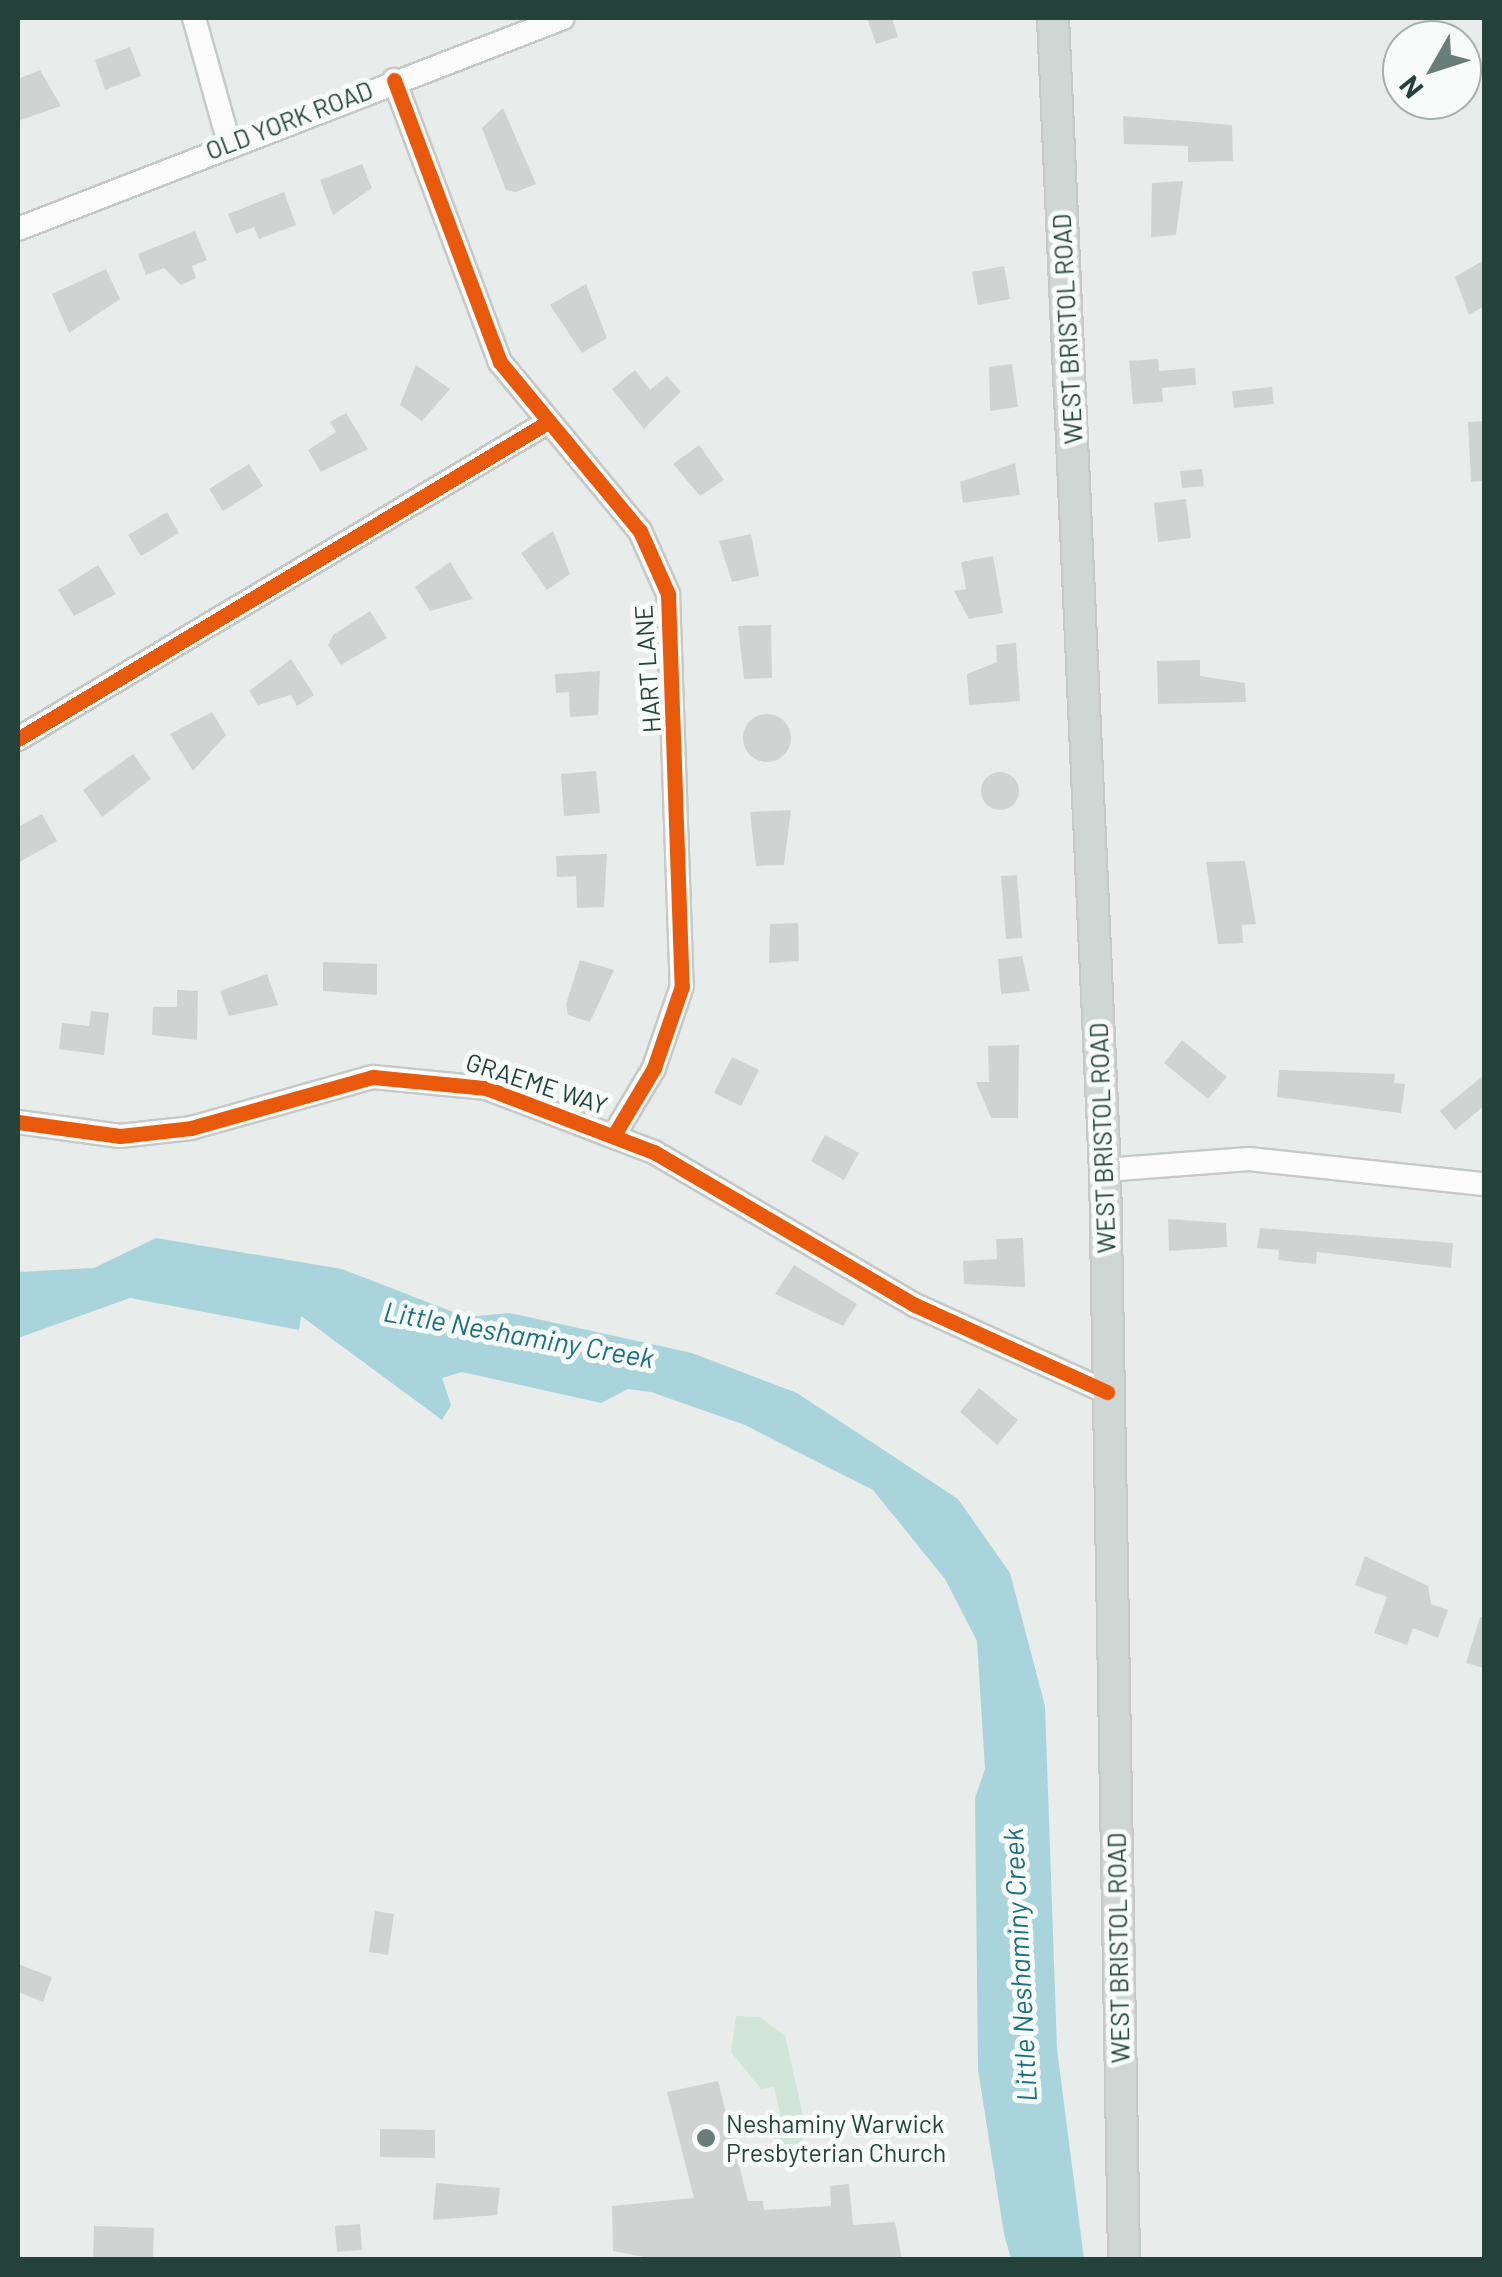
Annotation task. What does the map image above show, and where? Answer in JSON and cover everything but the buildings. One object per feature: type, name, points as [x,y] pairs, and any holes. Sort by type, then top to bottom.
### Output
[{"type":"main road","name":"WEST BRISTOL ROAD","points":[[1053,18],[1105,1170],[1124,2260]]},
{"type":"street","points":[[194,18],[229,143]]},
{"type":"street","name":"OLD YORK ROAD","points":[[18,229],[229,143],[563,18]]},
{"type":"street","name":"HART LANE","points":[[394,80],[486,331],[548,422],[640,530],[673,625],[682,986],[654,1068],[614,1135]]},
{"type":"street","points":[[18,740],[548,422]]},
{"type":"street","name":"GRAEME WAY","points":[[18,1122],[72,1134],[168,1132],[327,1084],[418,1077],[486,1088],[614,1135],[746,1202],[915,1306],[1107,1392]]},
{"type":"street","points":[[1105,1170],[1250,1159],[1484,1184]]},
{"type":"green space","points":[[736,2016],[760,2017],[785,2036],[807,2133],[793,2151],[769,2135],[783,2128],[774,2087],[761,2089],[731,2052]]},
{"type":"water","name":"Little Neshaminy Creek","points":[[156,1238],[342,1269],[466,1317],[510,1313],[692,1353],[797,1393],[958,1499],[1010,1573],[1045,1706],[1057,2049],[1084,2259],[1011,2259],[1004,2234],[978,2070],[975,1798],[985,1769],[977,1641],[945,1579],[873,1490],[745,1425],[651,1392],[628,1389],[601,1403],[462,1372],[442,1378],[451,1405],[442,1420],[301,1316],[299,1330],[130,1298],[18,1338],[18,1272],[94,1268]]},
{"type":"cycle path","points":[[394,80],[500,362],[640,531],[668,594],[682,986],[654,1068],[614,1135]]},
{"type":"cycle path","points":[[18,739],[548,422]]},
{"type":"cycle path","points":[[18,1122],[120,1136],[191,1128],[373,1077],[486,1088],[654,1152],[915,1305],[1107,1392]]},
{"type":"place","name":"Neshaminy Warwick Presbyterian Church","points":[[706,2138]]}]
